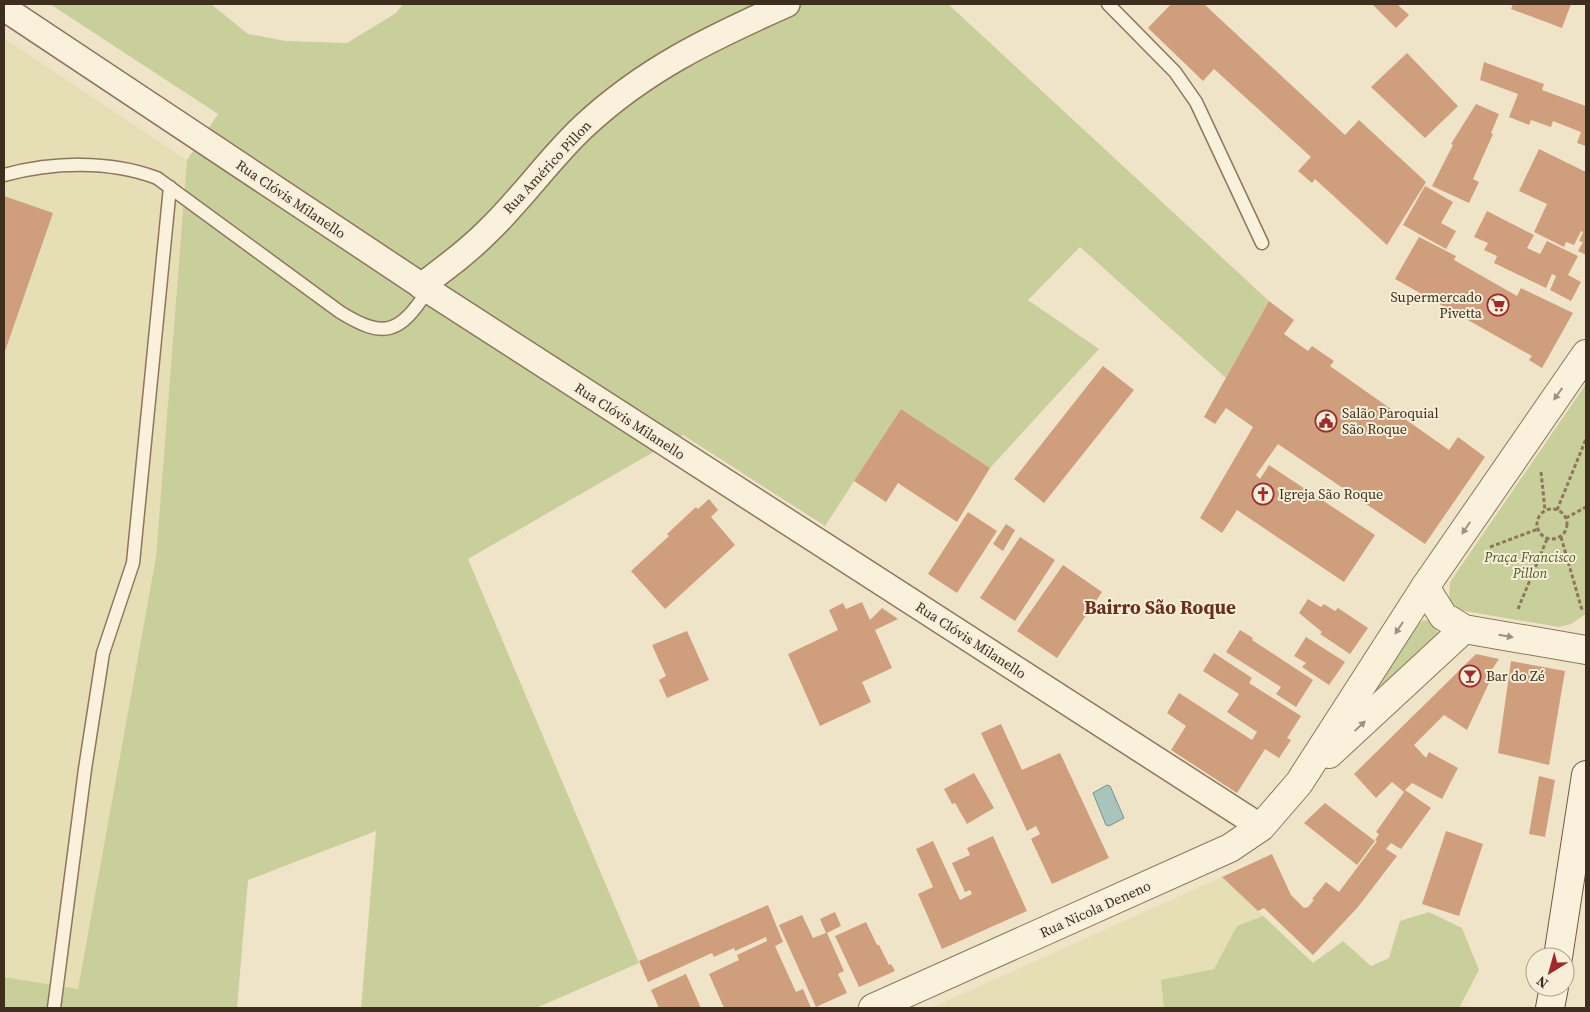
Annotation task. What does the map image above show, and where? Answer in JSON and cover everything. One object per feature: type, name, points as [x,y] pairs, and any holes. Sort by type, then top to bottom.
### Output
[{"type":"street","name":"Rua Américo Pillon","points":[[425,288],[487,232],[584,126],[648,74],[706,40],[787,4]]},
{"type":"street","name":"Rua Clóvis Milanello","points":[[4,8],[425,288],[1261,827]]},
{"type":"street","points":[[1299,783],[1425,587],[1586,354]]},
{"type":"street","points":[[1425,587],[1443,616],[1464,629],[1586,650]]},
{"type":"street","points":[[1299,783],[1464,629]]},
{"type":"street","points":[[1560,947],[1586,775]]},
{"type":"street","name":"Rua Nicola Deneno","points":[[873,1008],[1230,848],[1261,827],[1299,783]]},
{"type":"lane","points":[[1108,4],[1174,72],[1196,102],[1262,243]]},
{"type":"lane","points":[[4,176],[46,167],[106,167],[137,171],[157,178],[340,312],[361,324],[381,329],[402,323],[414,312],[425,288]]},
{"type":"lane","points":[[54,1008],[85,769],[103,653],[133,563],[170,187]]},
{"type":"path","points":[[1557,510],[1586,440]]},
{"type":"path","points":[[1541,471],[1546,510]]},
{"type":"path","points":[[1566,518],[1586,507]]},
{"type":"path","points":[[1546,510],[1557,510],[1566,518],[1567,528],[1561,537],[1547,539],[1538,529],[1538,518],[1546,510]]},
{"type":"path","points":[[1486,549],[1538,529]]},
{"type":"path","points":[[1561,537],[1582,610]]},
{"type":"path","points":[[1516,615],[1547,539]]},
{"type":"shaded area","points":[[4,38],[187,160],[156,557],[78,989],[4,977]]},
{"type":"shaded area","points":[[1222,877],[1332,981],[1477,1008],[931,1008]]},
{"type":"green space","points":[[50,4],[211,4],[248,34],[286,41],[347,43],[396,13],[403,4],[948,4],[1269,301],[1226,378],[1080,247],[1028,300],[1099,349],[990,468],[901,409],[825,526],[683,435],[468,559],[639,963],[536,1008],[361,1008],[376,831],[248,880],[237,1008],[4,1008],[4,977],[78,989],[156,557],[187,160],[218,114]]},
{"type":"green space","name":"Praça Francisco Pillon","points":[[1586,384],[1586,614],[1571,624],[1559,627],[1458,610],[1449,599],[1450,582]]},
{"type":"green space","points":[[1424,620],[1431,621],[1440,635],[1376,693],[1376,688],[1419,624]]},
{"type":"green space","points":[[1429,912],[1462,928],[1479,970],[1459,1008],[1164,1008],[1161,980],[1214,969],[1237,926],[1263,916],[1313,963],[1343,941],[1371,966],[1389,958],[1400,921]]},
{"type":"water","points":[[1107,785],[1110,786],[1124,818],[1109,826],[1106,825],[1093,793]]},
{"type":"building","points":[[1171,4],[1204,4],[1345,135],[1359,120],[1426,182],[1387,245],[1315,179],[1312,183],[1298,171],[1311,157],[1214,69],[1203,81],[1148,28]]},
{"type":"building","points":[[1372,4],[1397,4],[1409,15],[1396,28]]},
{"type":"building","points":[[1513,4],[1571,4],[1562,28],[1511,9]]},
{"type":"building","points":[[1407,53],[1458,106],[1425,138],[1371,87]]},
{"type":"building","points":[[1484,62],[1544,84],[1542,90],[1586,106],[1586,146],[1577,143],[1581,132],[1553,121],[1551,127],[1531,120],[1529,125],[1509,117],[1518,94],[1480,80]]},
{"type":"building","points":[[1476,104],[1499,114],[1491,133],[1493,134],[1473,179],[1479,182],[1469,203],[1432,186],[1453,145],[1451,144]]},
{"type":"building","points":[[1539,149],[1586,172],[1586,255],[1578,251],[1583,242],[1579,241],[1583,232],[1581,231],[1574,245],[1566,242],[1564,247],[1534,232],[1547,204],[1519,191]]},
{"type":"building","points":[[1425,186],[1453,202],[1441,223],[1456,231],[1446,249],[1403,225]]},
{"type":"building","points":[[4,196],[53,213],[4,354]]},
{"type":"building","points":[[1487,211],[1534,235],[1527,248],[1540,254],[1547,241],[1578,256],[1568,275],[1581,282],[1571,301],[1550,290],[1556,276],[1552,274],[1546,288],[1494,263],[1497,256],[1484,250],[1488,243],[1474,237]]},
{"type":"building","name":"Supermercado Pivetta","points":[[1419,237],[1456,256],[1454,260],[1517,296],[1521,288],[1573,313],[1542,368],[1529,360],[1532,356],[1395,279]]},
{"type":"building","name":"Salão Paroquial São Roque","points":[[1269,301],[1294,320],[1284,334],[1308,351],[1312,346],[1334,361],[1330,366],[1449,450],[1458,437],[1485,457],[1425,544],[1278,444],[1256,475],[1260,479],[1269,465],[1375,535],[1344,582],[1237,510],[1222,533],[1200,518],[1253,427],[1226,408],[1215,424],[1204,417]]},
{"type":"building","points":[[1103,366],[1134,390],[1044,503],[1014,479]]},
{"type":"building","points":[[901,409],[990,468],[957,522],[898,483],[886,502],[854,481]]},
{"type":"building","points":[[709,499],[718,510],[711,517],[735,545],[665,609],[631,571],[669,536],[667,534],[696,507],[698,509]]},
{"type":"building","points":[[968,512],[997,531],[957,593],[928,574]]},
{"type":"building","points":[[1006,524],[1015,530],[1003,551],[993,544]]},
{"type":"building","points":[[1020,537],[1055,560],[1015,621],[980,598]]},
{"type":"building","points":[[1063,565],[1102,592],[1057,658],[1017,631]]},
{"type":"building","points":[[1308,599],[1321,607],[1324,604],[1335,611],[1338,608],[1368,628],[1350,654],[1320,634],[1322,632],[1299,613]]},
{"type":"building","points":[[862,602],[870,620],[882,608],[898,619],[875,630],[892,668],[862,682],[871,702],[820,726],[788,654],[838,630],[829,610],[843,603],[846,609]]},
{"type":"building","points":[[1240,630],[1313,680],[1296,707],[1276,694],[1281,687],[1226,652]]},
{"type":"building","points":[[687,631],[709,680],[667,698],[659,680],[666,676],[652,645]]},
{"type":"building","points":[[1306,637],[1345,662],[1329,685],[1302,667],[1306,663],[1294,656]]},
{"type":"building","points":[[1214,653],[1252,678],[1249,683],[1301,716],[1287,738],[1291,740],[1279,758],[1265,749],[1237,793],[1171,750],[1186,726],[1167,713],[1179,693],[1252,740],[1257,732],[1227,712],[1239,694],[1203,671]]},
{"type":"building","points":[[1476,654],[1499,659],[1485,680],[1489,683],[1467,730],[1444,715],[1414,745],[1426,758],[1429,752],[1458,768],[1442,799],[1412,783],[1405,790],[1431,808],[1401,849],[1391,843],[1386,849],[1397,856],[1358,907],[1313,955],[1264,908],[1258,911],[1222,877],[1272,854],[1291,895],[1304,908],[1308,907],[1314,900],[1312,899],[1326,882],[1339,892],[1377,841],[1375,840],[1379,834],[1376,832],[1404,792],[1392,782],[1376,798],[1354,774]]},
{"type":"building","points":[[1511,661],[1565,671],[1549,765],[1498,753]]},
{"type":"building","points":[[1001,724],[1022,770],[1060,753],[1109,858],[1052,884],[1031,839],[1040,834],[1036,826],[1027,831],[981,733]]},
{"type":"building","points":[[974,773],[994,808],[967,824],[955,803],[952,804],[944,789]]},
{"type":"building","points":[[1539,776],[1555,780],[1545,837],[1529,834]]},
{"type":"building","points":[[1325,803],[1375,841],[1357,865],[1304,823]]},
{"type":"building","points":[[1446,831],[1483,844],[1459,916],[1422,904]]},
{"type":"building","points":[[993,836],[1027,911],[942,949],[918,894],[933,887],[916,849],[933,841],[960,900],[972,894],[970,890],[965,892],[952,863],[970,855],[967,848]]},
{"type":"building","points":[[768,905],[783,942],[775,946],[796,992],[803,989],[811,1008],[724,1008],[709,974],[739,960],[737,955],[767,941],[766,937],[735,951],[734,948],[714,957],[712,953],[648,982],[639,961]]},
{"type":"building","points":[[835,912],[841,926],[827,933],[844,971],[838,974],[847,993],[816,1007],[779,925],[802,915],[813,938],[826,933],[820,919]]},
{"type":"building","points":[[866,922],[877,945],[879,945],[889,965],[891,964],[895,971],[859,987],[835,936]]},
{"type":"building","points":[[686,974],[701,1008],[659,1008],[651,990]]},
{"type":"place","name":"Supermercado Pivetta","points":[[1498,305]]},
{"type":"place","name":"Salão Paroquial São Roque","points":[[1326,421]]},
{"type":"place","name":"Igreja São Roque","points":[[1263,494]]},
{"type":"place","name":"Bar do Zé","points":[[1470,676]]},
{"type":"district","name":"Bairro São Roque","points":[[1160,607]]}]
